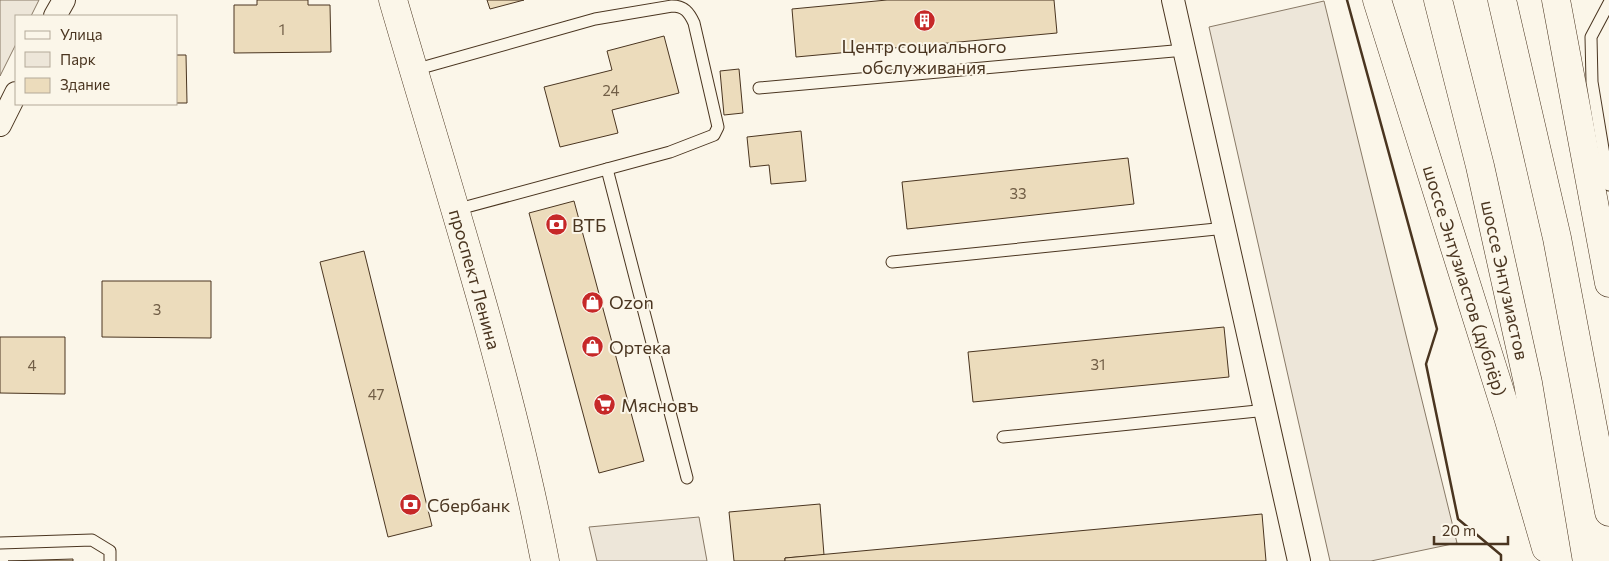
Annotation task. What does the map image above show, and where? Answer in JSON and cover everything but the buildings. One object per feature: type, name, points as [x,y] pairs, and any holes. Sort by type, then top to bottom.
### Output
[{"type":"main road","name":"проспект Ленина","points":[[393,0],[501,368],[528,474],[545,561]]},
{"type":"main road","name":"шоссе Энтузиастов (дублёр)","points":[[1377,0],[1508,417],[1550,561]]},
{"type":"main road","name":"шоссе Энтузиастов","points":[[1438,0],[1480,166],[1528,383],[1558,561]]},
{"type":"main road","points":[[1502,0],[1557,238],[1609,512]]},
{"type":"main road","points":[[1556,0],[1608,259]]},
{"type":"street","points":[[56,15],[64,0]]},
{"type":"street","points":[[1173,0],[1267,410],[1299,561]]},
{"type":"street","points":[[0,125],[15,95]]},
{"type":"lane","points":[[1609,3],[1591,37],[1592,82],[1609,185]]},
{"type":"lane","points":[[414,70],[595,19],[672,6],[681,6],[690,14],[694,23],[718,127],[714,135],[670,152],[455,210]]},
{"type":"lane","points":[[759,88],[1185,50]]},
{"type":"lane","points":[[607,169],[687,478]]},
{"type":"lane","points":[[892,262],[1226,228]]},
{"type":"lane","points":[[1003,437],[1267,410]]},
{"type":"lane","points":[[0,543],[92,540],[110,551],[110,561]]},
{"type":"green space","points":[[0,0],[39,0],[32,15],[15,15],[15,46],[0,76]]},
{"type":"green space","points":[[1324,1],[1457,543],[1371,561],[1330,561],[1209,27]]},
{"type":"green space","points":[[699,517],[707,561],[597,561],[589,527]]},
{"type":"wall","points":[[1347,0],[1437,329],[1426,364],[1458,519],[1501,555],[1501,561]]},
{"type":"place","name":"Центр социального обслуживания","points":[[924,21]]},
{"type":"place","name":"ВТБ","points":[[556,225]]},
{"type":"place","name":"Ozon","points":[[593,302]]},
{"type":"place","name":"Ортека","points":[[593,347]]},
{"type":"place","name":"Мясновъ","points":[[605,405]]},
{"type":"place","name":"Сбербанк","points":[[411,505]]}]
